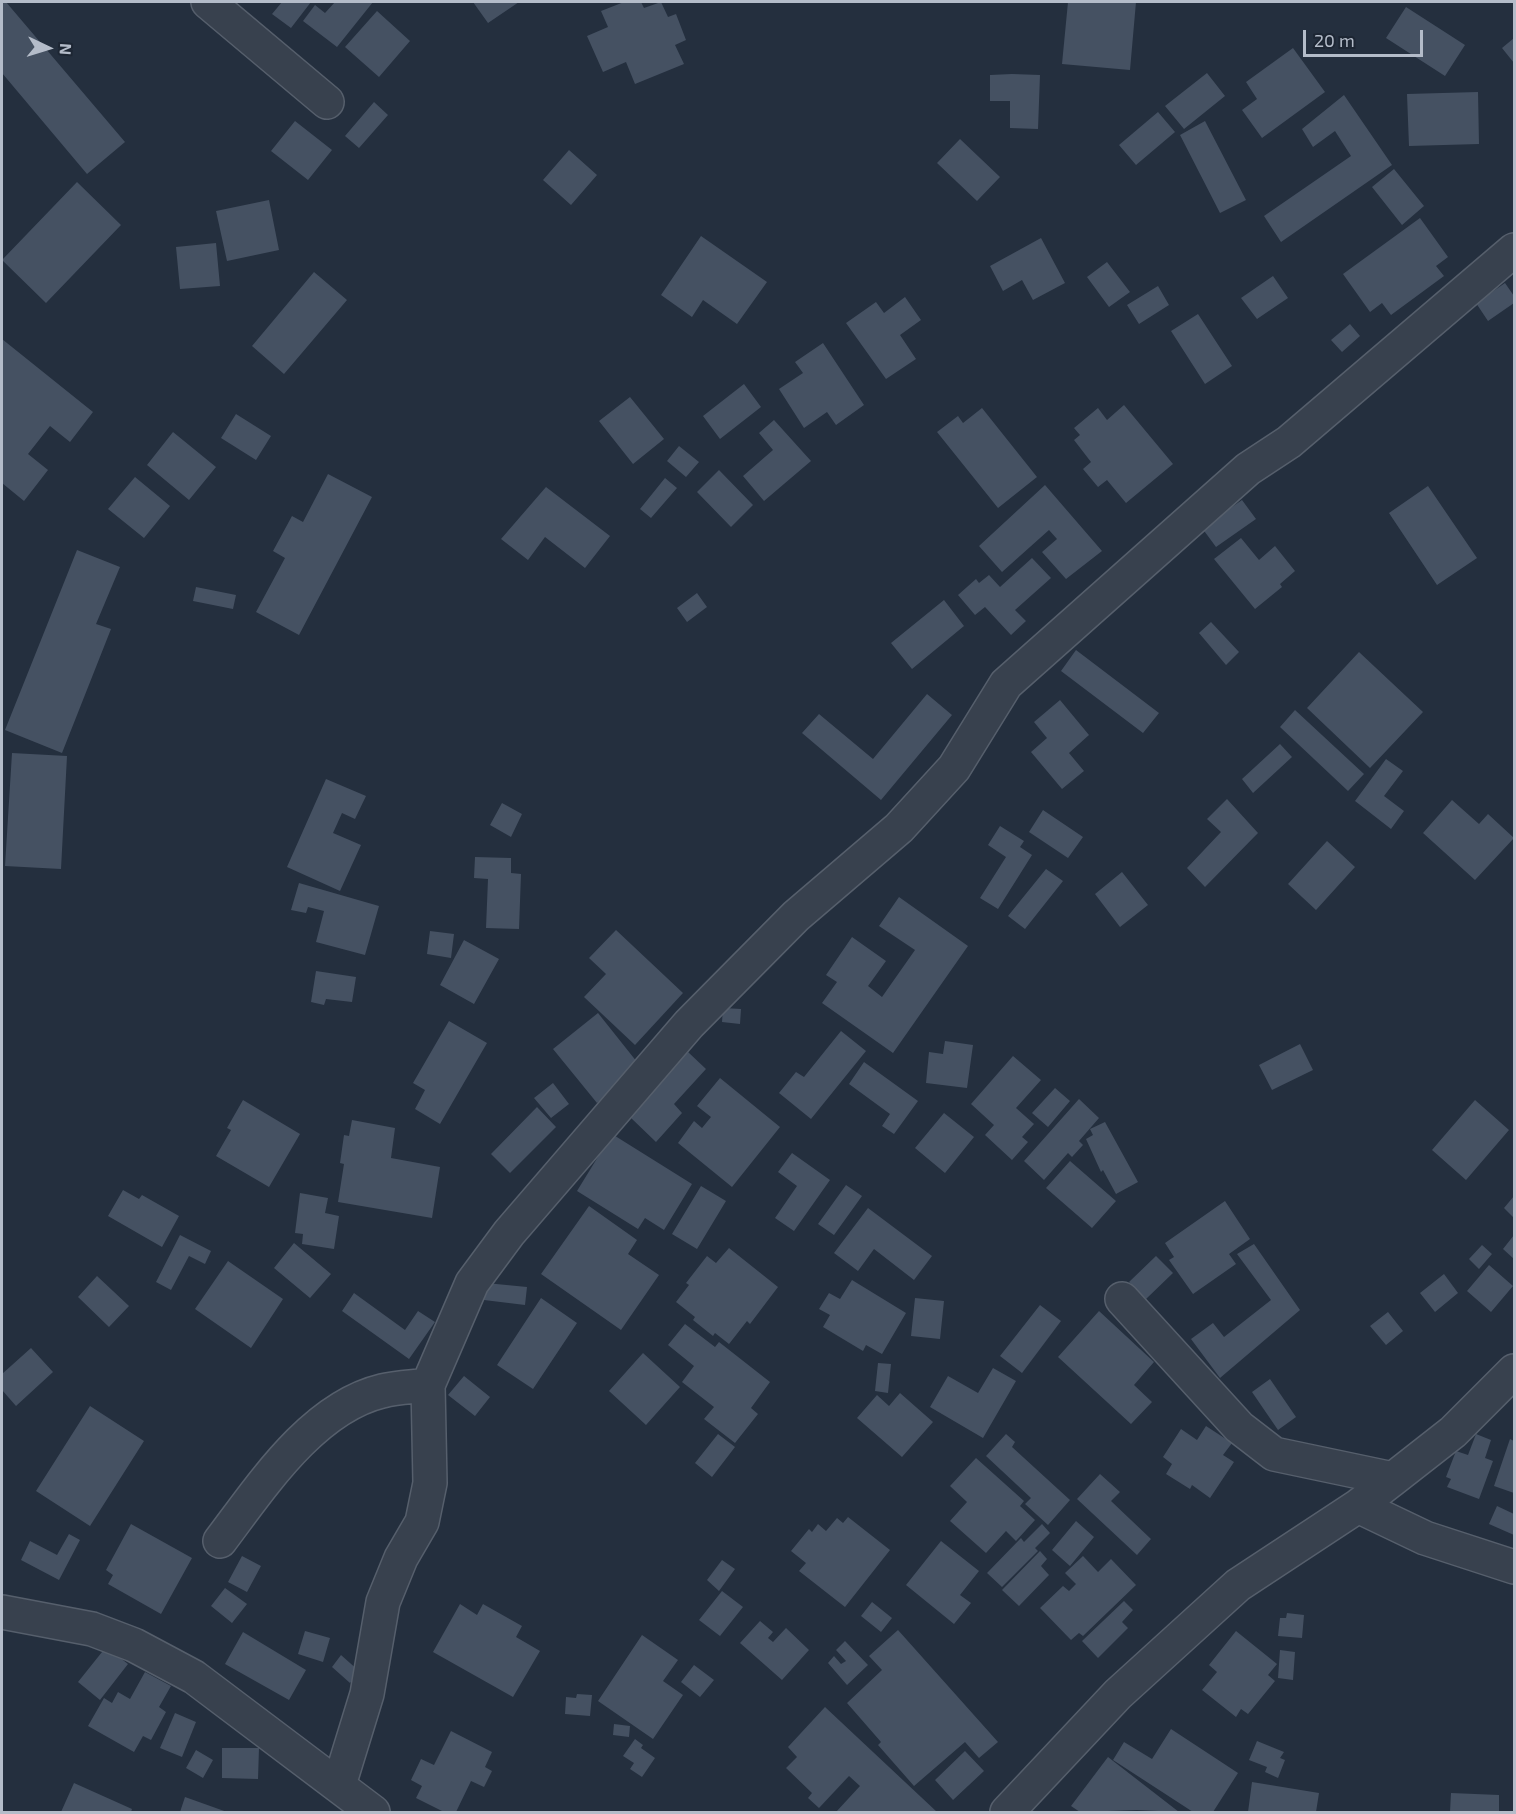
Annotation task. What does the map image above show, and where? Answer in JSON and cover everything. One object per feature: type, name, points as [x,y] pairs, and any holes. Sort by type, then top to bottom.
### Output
[{"type":"street","points":[[208,2],[327,102]]},
{"type":"street","points":[[339,1785],[367,1694],[383,1602],[401,1558],[422,1522],[430,1484],[428,1385],[472,1283],[509,1233],[689,1024],[796,916],[899,828],[946,776],[1006,684],[1248,469],[1289,442],[1515,250]]},
{"type":"street","points":[[1122,1299],[1239,1427],[1274,1454],[1393,1479]]},
{"type":"street","points":[[1007,1812],[1118,1694],[1238,1585],[1358,1506],[1393,1479],[1453,1432],[1515,1371]]},
{"type":"street","points":[[220,1541],[283,1458],[332,1414],[381,1391],[428,1385]]},
{"type":"street","points":[[1358,1506],[1425,1538],[1515,1567]]},
{"type":"street","points":[[2,1612],[92,1629],[134,1645],[194,1677],[373,1812]]},
{"type":"building","points":[[2,2],[6,2],[125,142],[87,174],[2,73]]},
{"type":"building","points":[[282,2],[311,2],[291,28],[272,14]]},
{"type":"building","points":[[335,2],[373,2],[337,47],[303,21],[315,5],[325,13]]},
{"type":"building","points":[[473,2],[519,2],[488,23]]},
{"type":"building","points":[[624,2],[641,2],[644,8],[661,2],[668,17],[676,14],[686,40],[675,45],[684,64],[635,84],[626,62],[603,72],[587,36],[608,27],[601,11]]},
{"type":"building","points":[[1068,2],[1136,2],[1130,70],[1062,64]]},
{"type":"building","points":[[1406,7],[1465,45],[1445,76],[1386,38]]},
{"type":"building","points":[[377,11],[410,41],[379,77],[345,47]]},
{"type":"building","points":[[1514,38],[1514,63],[1502,48]]},
{"type":"building","points":[[1293,48],[1325,92],[1262,138],[1242,110],[1257,99],[1246,82]]},
{"type":"building","points":[[1207,73],[1225,96],[1184,129],[1165,106]]},
{"type":"building","points":[[990,75],[1040,75],[1038,129],[1010,128],[1010,101],[990,101]]},
{"type":"building","points":[[1478,92],[1479,144],[1409,146],[1407,94]]},
{"type":"building","points":[[1344,95],[1392,165],[1281,242],[1264,216],[1351,156],[1335,131],[1313,147],[1302,129]]},
{"type":"building","points":[[374,102],[388,115],[359,148],[345,136]]},
{"type":"building","points":[[1158,112],[1175,132],[1136,165],[1119,145]]},
{"type":"building","points":[[295,121],[332,150],[308,180],[271,151]]},
{"type":"building","points":[[1205,121],[1246,200],[1220,213],[1180,135]]},
{"type":"building","points":[[960,139],[1000,177],[977,201],[937,163]]},
{"type":"building","points":[[569,150],[597,175],[571,205],[543,180]]},
{"type":"building","points":[[1394,169],[1424,206],[1402,225],[1372,187]]},
{"type":"building","points":[[77,182],[121,225],[46,303],[2,260]]},
{"type":"building","points":[[269,200],[279,250],[227,261],[216,211]]},
{"type":"building","points":[[1420,218],[1448,257],[1436,266],[1444,276],[1391,315],[1382,303],[1370,312],[1343,274]]},
{"type":"building","points":[[701,236],[767,282],[737,324],[703,300],[692,317],[661,295]]},
{"type":"building","points":[[1041,238],[1065,283],[1033,300],[1022,280],[1003,291],[990,266]]},
{"type":"building","points":[[216,243],[220,286],[180,289],[176,247]]},
{"type":"building","points":[[1107,262],[1130,292],[1109,307],[1087,277]]},
{"type":"building","points":[[314,272],[347,300],[284,374],[252,346]]},
{"type":"building","points":[[1273,276],[1288,298],[1257,319],[1241,298]]},
{"type":"building","points":[[1505,283],[1514,296],[1514,303],[1488,321],[1476,303]]},
{"type":"building","points":[[1158,286],[1169,305],[1139,324],[1127,305]]},
{"type":"building","points":[[905,297],[921,320],[900,335],[916,359],[886,379],[846,323],[876,302],[884,313]]},
{"type":"building","points":[[1198,314],[1232,366],[1205,384],[1171,331]]},
{"type":"building","points":[[1350,324],[1360,336],[1342,352],[1331,340]]},
{"type":"building","points":[[2,339],[93,412],[70,442],[50,426],[28,454],[48,470],[24,501],[2,483]]},
{"type":"building","points":[[823,343],[864,405],[836,425],[827,412],[804,428],[779,389],[803,373],[795,362]]},
{"type":"building","points":[[744,384],[761,407],[720,439],[703,416]]},
{"type":"building","points":[[630,397],[664,439],[633,464],[599,421]]},
{"type":"building","points":[[1124,405],[1173,464],[1126,503],[1107,480],[1098,487],[1083,469],[1091,462],[1074,440],[1080,435],[1074,428],[1098,408],[1107,420]]},
{"type":"building","points":[[982,408],[1037,477],[998,508],[937,432],[958,416],[963,423]]},
{"type":"building","points":[[236,414],[271,436],[256,460],[221,438]]},
{"type":"building","points":[[774,420],[811,461],[764,501],[743,476],[773,450],[759,433]]},
{"type":"building","points":[[173,432],[216,467],[189,500],[147,465]]},
{"type":"building","points":[[679,446],[699,462],[686,477],[667,461]]},
{"type":"building","points":[[719,470],[753,505],[731,527],[697,492]]},
{"type":"building","points":[[328,474],[372,497],[299,635],[256,612],[285,558],[273,551],[292,516],[303,522]]},
{"type":"building","points":[[135,477],[170,506],[144,538],[108,509]]},
{"type":"building","points":[[665,478],[677,488],[651,518],[640,509]]},
{"type":"building","points":[[1045,485],[1102,551],[1066,579],[1042,552],[1057,539],[1049,530],[1002,572],[979,546]]},
{"type":"building","points":[[1428,486],[1477,558],[1437,585],[1389,513]]},
{"type":"building","points":[[546,487],[610,536],[585,568],[545,537],[528,560],[501,539]]},
{"type":"building","points":[[1242,500],[1256,519],[1216,547],[1202,528]]},
{"type":"building","points":[[1241,538],[1259,560],[1275,546],[1295,571],[1280,584],[1282,587],[1255,609],[1214,559]]},
{"type":"building","points":[[77,550],[120,567],[96,624],[111,629],[62,753],[5,730]]},
{"type":"building","points":[[1032,558],[1051,578],[1015,610],[1026,621],[1011,635],[985,607],[975,615],[958,595],[976,579],[979,583],[989,575],[1000,587]]},
{"type":"building","points":[[196,587],[236,595],[233,609],[193,601]]},
{"type":"building","points":[[697,593],[707,607],[687,622],[677,608]]},
{"type":"building","points":[[944,600],[964,626],[912,669],[891,643]]},
{"type":"building","points":[[1211,622],[1239,652],[1226,665],[1199,633]]},
{"type":"building","points":[[1076,650],[1159,713],[1143,733],[1061,671]]},
{"type":"building","points":[[1359,652],[1423,712],[1370,768],[1307,708]]},
{"type":"building","points":[[927,694],[952,715],[881,800],[802,733],[819,714],[873,759]]},
{"type":"building","points":[[1060,700],[1089,735],[1069,753],[1084,771],[1062,789],[1031,752],[1047,738],[1034,722]]},
{"type":"building","points":[[1295,710],[1364,774],[1348,791],[1280,727]]},
{"type":"building","points":[[1280,744],[1292,757],[1253,793],[1242,779]]},
{"type":"building","points":[[12,753],[67,756],[61,869],[5,866]]},
{"type":"building","points":[[1386,759],[1403,771],[1384,796],[1404,811],[1391,829],[1355,801]]},
{"type":"building","points":[[326,779],[366,796],[355,819],[342,813],[333,833],[361,845],[340,891],[287,867]]},
{"type":"building","points":[[1227,799],[1258,833],[1205,887],[1187,868],[1221,832],[1207,819]]},
{"type":"building","points":[[1452,800],[1479,824],[1488,814],[1514,838],[1475,880],[1423,833]]},
{"type":"building","points":[[502,803],[522,814],[511,837],[490,825]]},
{"type":"building","points":[[1043,810],[1083,837],[1068,858],[1029,832]]},
{"type":"building","points":[[1000,826],[1024,841],[1020,847],[1032,855],[998,909],[980,898],[1006,857],[988,845]]},
{"type":"building","points":[[1327,841],[1355,867],[1316,910],[1288,884]]},
{"type":"building","points":[[475,857],[511,858],[511,873],[521,874],[519,929],[486,928],[488,879],[474,878]]},
{"type":"building","points":[[1046,869],[1063,881],[1025,929],[1008,916]]},
{"type":"building","points":[[1122,872],[1148,905],[1120,927],[1095,894]]},
{"type":"building","points":[[299,883],[379,906],[365,955],[316,942],[324,911],[308,907],[306,913],[291,910]]},
{"type":"building","points":[[899,897],[968,946],[893,1053],[822,1003],[837,982],[826,975],[852,937],[886,961],[868,986],[882,997],[915,950],[879,926]]},
{"type":"building","points":[[616,930],[683,993],[635,1045],[584,997],[606,974],[589,958]]},
{"type":"building","points":[[430,931],[454,934],[451,958],[427,954]]},
{"type":"building","points":[[464,940],[499,959],[474,1004],[440,985]]},
{"type":"building","points":[[316,971],[356,977],[352,1002],[326,999],[324,1005],[311,1002]]},
{"type":"building","points":[[723,1008],[741,1009],[740,1024],[722,1022]]},
{"type":"building","points":[[598,1013],[641,1067],[597,1103],[553,1049]]},
{"type":"building","points":[[449,1021],[487,1043],[440,1124],[415,1109],[425,1090],[413,1083]]},
{"type":"building","points":[[841,1031],[866,1051],[811,1119],[779,1093],[796,1072],[804,1077]]},
{"type":"building","points":[[945,1041],[973,1045],[967,1088],[926,1083],[929,1052],[943,1054]]},
{"type":"building","points":[[1300,1044],[1313,1070],[1272,1090],[1259,1065]]},
{"type":"building","points":[[688,1052],[706,1069],[674,1104],[682,1113],[656,1142],[630,1117]]},
{"type":"building","points":[[1013,1056],[1041,1080],[1016,1108],[1034,1124],[1022,1137],[1028,1142],[1012,1160],[985,1135],[994,1125],[971,1104]]},
{"type":"building","points":[[864,1062],[918,1101],[894,1134],[882,1126],[890,1114],[849,1084]]},
{"type":"building","points":[[720,1078],[780,1127],[732,1187],[678,1143],[694,1121],[702,1128],[711,1117],[697,1106]]},
{"type":"building","points":[[553,1083],[569,1104],[551,1118],[534,1098]]},
{"type":"building","points":[[1055,1088],[1070,1101],[1048,1127],[1032,1113]]},
{"type":"building","points":[[1079,1099],[1099,1118],[1079,1141],[1083,1145],[1072,1157],[1068,1153],[1044,1180],[1024,1161]]},
{"type":"building","points":[[243,1100],[300,1134],[269,1187],[216,1156],[231,1130],[227,1128]]},
{"type":"building","points":[[1475,1100],[1509,1130],[1466,1180],[1432,1150]]},
{"type":"building","points":[[537,1107],[556,1127],[510,1173],[491,1154]]},
{"type":"building","points":[[944,1113],[974,1137],[945,1173],[915,1148]]},
{"type":"building","points":[[352,1120],[395,1128],[391,1158],[440,1167],[432,1218],[338,1202],[344,1164],[340,1163],[344,1135],[349,1136]]},
{"type":"building","points":[[1105,1122],[1138,1182],[1116,1194],[1103,1170],[1101,1172],[1086,1139],[1093,1135],[1090,1129]]},
{"type":"building","points":[[612,1134],[692,1184],[664,1230],[645,1218],[638,1229],[577,1191]]},
{"type":"building","points":[[792,1153],[830,1180],[794,1231],[775,1218],[797,1186],[778,1172]]},
{"type":"building","points":[[1070,1161],[1116,1201],[1092,1228],[1046,1188]]},
{"type":"building","points":[[846,1185],[862,1196],[834,1235],[818,1224]]},
{"type":"building","points":[[701,1186],[726,1201],[697,1249],[672,1234]]},
{"type":"building","points":[[123,1190],[139,1199],[142,1195],[179,1216],[162,1247],[108,1216]]},
{"type":"building","points":[[300,1193],[328,1198],[325,1213],[339,1216],[334,1249],[302,1244],[303,1234],[295,1233]]},
{"type":"building","points":[[1514,1196],[1514,1218],[1504,1208]]},
{"type":"building","points":[[1225,1201],[1250,1239],[1229,1254],[1236,1264],[1193,1294],[1169,1260],[1174,1257],[1165,1243]]},
{"type":"building","points":[[589,1206],[637,1240],[628,1254],[659,1275],[621,1330],[541,1274]]},
{"type":"building","points":[[868,1208],[932,1256],[914,1280],[874,1249],[858,1271],[834,1253]]},
{"type":"building","points":[[180,1235],[211,1251],[205,1264],[189,1256],[171,1290],[156,1282]]},
{"type":"building","points":[[1514,1235],[1514,1259],[1503,1249]]},
{"type":"building","points":[[294,1243],[331,1274],[310,1298],[274,1268]]},
{"type":"building","points":[[1254,1244],[1300,1310],[1220,1378],[1191,1339],[1213,1323],[1224,1337],[1271,1300],[1237,1254]]},
{"type":"building","points":[[1482,1245],[1492,1254],[1479,1269],[1469,1259]]},
{"type":"building","points":[[729,1248],[778,1287],[750,1324],[747,1321],[729,1344],[715,1333],[713,1336],[693,1320],[695,1317],[676,1302],[689,1285],[686,1283],[707,1256],[716,1263]]},
{"type":"building","points":[[1156,1256],[1173,1273],[1146,1299],[1129,1282]]},
{"type":"building","points":[[228,1261],[283,1299],[251,1348],[195,1309]]},
{"type":"building","points":[[1489,1265],[1513,1286],[1491,1312],[1467,1291]]},
{"type":"building","points":[[1444,1274],[1458,1293],[1435,1312],[1420,1293]]},
{"type":"building","points":[[97,1276],[129,1306],[109,1327],[78,1297]]},
{"type":"building","points":[[852,1280],[906,1313],[882,1354],[866,1345],[863,1351],[823,1327],[830,1315],[819,1309],[829,1293],[840,1299]]},
{"type":"building","points":[[486,1283],[527,1287],[525,1305],[484,1300]]},
{"type":"building","points":[[354,1293],[405,1330],[418,1311],[435,1322],[409,1359],[342,1311]]},
{"type":"building","points":[[541,1298],[577,1323],[533,1389],[497,1365]]},
{"type":"building","points":[[915,1298],[944,1301],[940,1339],[911,1336]]},
{"type":"building","points":[[1040,1305],[1061,1321],[1022,1373],[1000,1356]]},
{"type":"building","points":[[1099,1311],[1154,1362],[1134,1385],[1152,1402],[1131,1424],[1058,1357]]},
{"type":"building","points":[[1388,1312],[1403,1331],[1386,1345],[1370,1326]]},
{"type":"building","points":[[685,1324],[715,1347],[719,1342],[770,1382],[751,1408],[758,1414],[735,1443],[704,1419],[714,1407],[682,1382],[694,1366],[668,1345]]},
{"type":"building","points":[[31,1348],[53,1372],[16,1406],[2,1390],[2,1374]]},
{"type":"building","points":[[643,1353],[680,1387],[646,1425],[609,1391]]},
{"type":"building","points":[[878,1363],[891,1364],[888,1393],[875,1391]]},
{"type":"building","points":[[993,1368],[1016,1381],[983,1438],[930,1407],[948,1376],[978,1393]]},
{"type":"building","points":[[464,1376],[490,1397],[475,1416],[448,1395]]},
{"type":"building","points":[[1270,1379],[1296,1417],[1278,1430],[1252,1392]]},
{"type":"building","points":[[900,1393],[933,1422],[902,1457],[857,1418],[877,1395],[889,1406]]},
{"type":"building","points":[[90,1406],[144,1441],[90,1526],[36,1491]]},
{"type":"building","points":[[1206,1426],[1232,1443],[1223,1455],[1234,1462],[1210,1498],[1192,1485],[1190,1489],[1166,1474],[1172,1464],[1163,1457],[1181,1429],[1197,1440]]},
{"type":"building","points":[[718,1434],[735,1447],[712,1477],[695,1463]]},
{"type":"building","points":[[1006,1434],[1015,1442],[1012,1447],[1070,1500],[1048,1525],[1025,1504],[1031,1498],[986,1456]]},
{"type":"building","points":[[1476,1434],[1491,1440],[1485,1458],[1493,1461],[1479,1499],[1447,1487],[1451,1479],[1446,1477],[1456,1451],[1468,1455]]},
{"type":"building","points":[[1510,1439],[1514,1441],[1514,1493],[1494,1486]]},
{"type":"building","points":[[976,1458],[1024,1501],[1020,1506],[1035,1520],[1016,1541],[1006,1531],[986,1553],[950,1521],[967,1502],[950,1486]]},
{"type":"building","points":[[1100,1474],[1120,1492],[1111,1501],[1151,1539],[1137,1555],[1077,1499]]},
{"type":"building","points":[[1497,1506],[1514,1514],[1514,1535],[1489,1524]]},
{"type":"building","points":[[848,1517],[890,1550],[845,1607],[799,1571],[806,1563],[791,1551],[809,1529],[812,1532],[818,1524],[826,1531],[837,1518],[843,1523]]},
{"type":"building","points":[[1076,1521],[1094,1537],[1070,1566],[1052,1550]]},
{"type":"building","points":[[131,1524],[192,1558],[161,1614],[108,1584],[113,1575],[106,1570]]},
{"type":"building","points":[[1042,1524],[1050,1533],[1035,1548],[1038,1551],[1002,1587],[987,1573],[1021,1538],[1024,1542]]},
{"type":"building","points":[[69,1534],[80,1540],[59,1580],[21,1560],[30,1541],[57,1555]]},
{"type":"building","points":[[941,1541],[979,1571],[960,1595],[971,1603],[954,1624],[906,1585]]},
{"type":"building","points":[[1040,1551],[1047,1559],[1041,1566],[1049,1575],[1019,1606],[1002,1590]]},
{"type":"building","points":[[242,1556],[261,1566],[247,1592],[228,1582]]},
{"type":"building","points":[[1083,1556],[1098,1572],[1111,1559],[1136,1585],[1083,1636],[1079,1633],[1071,1640],[1040,1608],[1063,1586],[1069,1591],[1076,1584],[1065,1573]]},
{"type":"building","points":[[722,1560],[735,1569],[719,1591],[707,1580]]},
{"type":"building","points":[[225,1588],[247,1604],[232,1623],[211,1606]]},
{"type":"building","points":[[722,1591],[743,1607],[720,1636],[699,1620]]},
{"type":"building","points":[[1124,1601],[1133,1610],[1122,1622],[1128,1628],[1098,1658],[1082,1641]]},
{"type":"building","points":[[872,1602],[892,1618],[881,1632],[861,1616]]},
{"type":"building","points":[[460,1604],[477,1615],[483,1604],[522,1626],[516,1637],[540,1651],[513,1697],[433,1652]]},
{"type":"building","points":[[1287,1613],[1304,1615],[1302,1638],[1278,1636],[1280,1618],[1286,1618]]},
{"type":"building","points":[[760,1621],[773,1632],[768,1638],[773,1642],[786,1628],[809,1650],[782,1680],[740,1643]]},
{"type":"building","points":[[898,1630],[998,1742],[979,1758],[965,1742],[914,1786],[878,1745],[881,1742],[847,1703],[882,1670],[869,1656]]},
{"type":"building","points":[[305,1631],[330,1638],[323,1662],[298,1654]]},
{"type":"building","points":[[1236,1631],[1277,1664],[1268,1675],[1275,1681],[1248,1714],[1241,1709],[1236,1717],[1202,1690],[1217,1672],[1209,1665]]},
{"type":"building","points":[[243,1632],[306,1670],[289,1700],[225,1664]]},
{"type":"building","points":[[642,1635],[678,1660],[663,1681],[683,1695],[653,1739],[598,1701]]},
{"type":"building","points":[[845,1641],[868,1665],[847,1685],[828,1663],[834,1656],[841,1664],[846,1661],[836,1650]]},
{"type":"building","points":[[106,1647],[128,1664],[100,1700],[78,1682]]},
{"type":"building","points":[[1280,1650],[1295,1652],[1293,1680],[1278,1678]]},
{"type":"building","points":[[341,1655],[359,1671],[350,1683],[332,1667]]},
{"type":"building","points":[[694,1665],[714,1680],[700,1697],[681,1682]]},
{"type":"building","points":[[145,1672],[171,1686],[159,1707],[166,1712],[151,1740],[143,1736],[134,1752],[88,1726],[104,1698],[112,1703],[118,1692],[130,1699]]},
{"type":"building","points":[[577,1694],[592,1695],[590,1716],[565,1714],[566,1697],[576,1698]]},
{"type":"building","points":[[825,1707],[937,1812],[836,1812],[860,1786],[849,1776],[819,1808],[808,1798],[812,1793],[786,1768],[797,1757],[788,1747]]},
{"type":"building","points":[[175,1713],[196,1722],[182,1757],[160,1748]]},
{"type":"building","points":[[614,1724],[630,1726],[629,1737],[613,1735]]},
{"type":"building","points":[[1171,1729],[1238,1773],[1213,1812],[1193,1812],[1113,1760],[1124,1742],[1152,1759]]},
{"type":"building","points":[[451,1731],[492,1752],[485,1767],[492,1771],[484,1787],[471,1781],[456,1812],[444,1812],[416,1798],[422,1786],[411,1780],[421,1759],[434,1765]]},
{"type":"building","points":[[635,1739],[643,1745],[641,1748],[655,1758],[642,1777],[630,1769],[634,1763],[623,1756]]},
{"type":"building","points":[[1257,1741],[1284,1752],[1280,1758],[1285,1760],[1278,1778],[1265,1772],[1267,1767],[1249,1760]]},
{"type":"building","points":[[222,1748],[259,1748],[258,1779],[222,1778]]},
{"type":"building","points":[[196,1750],[213,1760],[203,1778],[186,1768]]},
{"type":"building","points":[[965,1751],[984,1771],[953,1800],[935,1780]]},
{"type":"building","points":[[1108,1757],[1179,1812],[1137,1810],[1080,1812],[1071,1806]]},
{"type":"building","points":[[1252,1782],[1319,1793],[1316,1812],[1248,1812]]},
{"type":"building","points":[[74,1783],[132,1809],[131,1812],[61,1812]]},
{"type":"building","points":[[1451,1793],[1499,1795],[1499,1812],[1450,1812]]},
{"type":"building","points":[[185,1797],[227,1812],[180,1812]]}]
